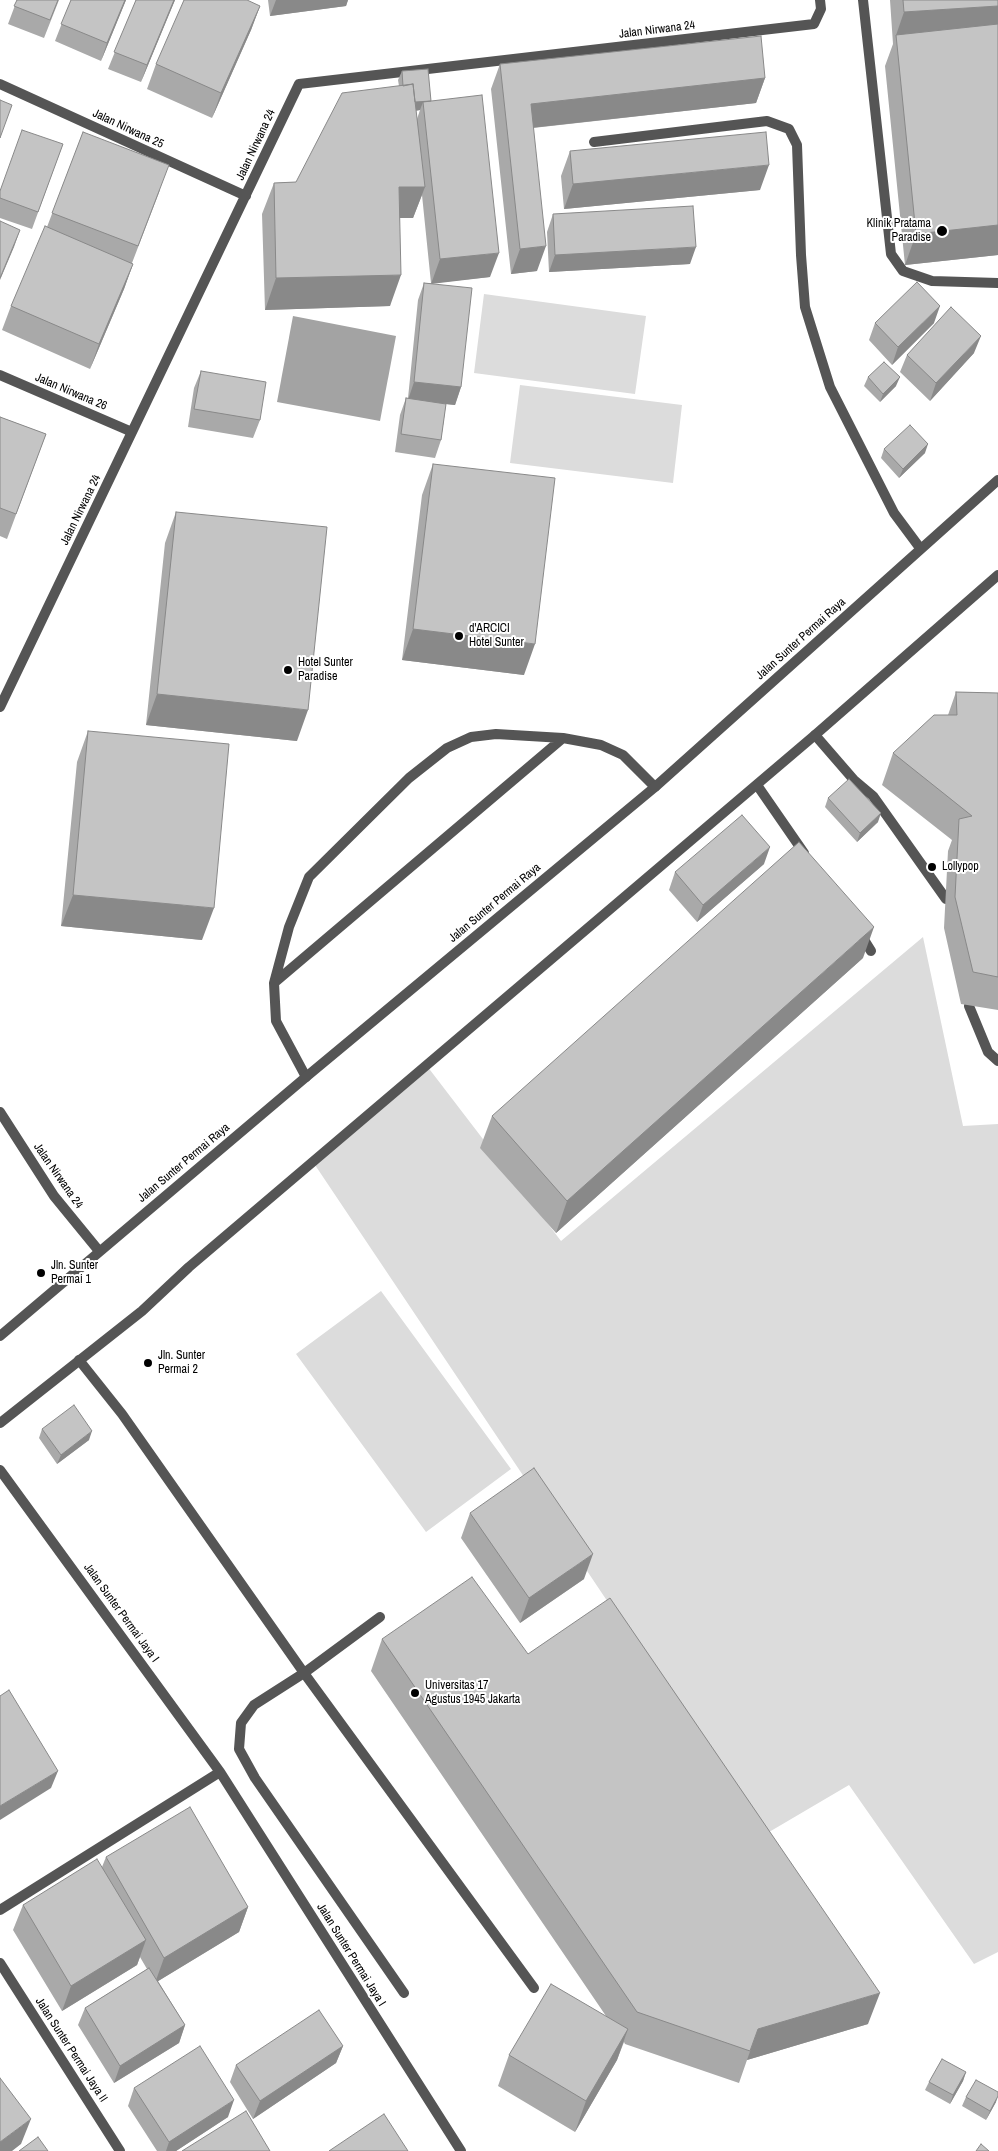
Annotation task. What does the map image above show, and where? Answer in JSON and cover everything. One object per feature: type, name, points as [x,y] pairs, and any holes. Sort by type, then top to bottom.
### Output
[{"type":"street","name":"Jalan Nirwana 24","points":[[0,707],[4,689],[132,432],[299,84],[814,24],[821,9],[820,0]]},
{"type":"street","points":[[863,0],[891,254],[903,271],[932,281],[998,283]]},
{"type":"street","name":"Jalan Nirwana 25","points":[[0,84],[246,196]]},
{"type":"street","points":[[594,142],[767,120],[789,129],[797,144],[805,307],[830,387],[894,513],[920,548]]},
{"type":"street","name":"Jalan Nirwana 26","points":[[0,375],[132,432]]},
{"type":"street","name":"Jalan Sunter Permai Raya","points":[[0,1336],[306,1077],[655,787],[998,480]]},
{"type":"street","points":[[0,1423],[142,1311],[189,1267],[757,785],[998,576]]},
{"type":"street","points":[[306,1077],[276,1021],[274,983],[289,927],[309,877],[409,778],[447,748],[470,737],[496,734],[563,738],[602,745],[623,755],[655,787]]},
{"type":"street","points":[[815,735],[854,780],[873,796],[946,900]]},
{"type":"street","points":[[274,983],[563,738]]},
{"type":"street","points":[[757,785],[809,860]]},
{"type":"street","points":[[854,925],[871,952]]},
{"type":"street","points":[[969,1006],[988,1052],[998,1061]]},
{"type":"street","name":"Jalan Nirwana 24","points":[[0,1112],[54,1196],[99,1251]]},
{"type":"street","points":[[79,1360],[122,1414],[304,1673],[534,1988]]},
{"type":"street","name":"Jalan Sunter Permai Jaya I","points":[[0,1470],[220,1772],[461,2151]]},
{"type":"street","points":[[380,1617],[304,1673],[254,1706],[241,1723],[239,1749],[256,1778],[404,1993]]},
{"type":"street","points":[[0,1910],[220,1772]]},
{"type":"street","name":"Jalan Sunter Permai Jaya II","points":[[0,1963],[120,2151]]},
{"type":"shaded area","points":[[484,294],[646,316],[635,394],[474,373]]},
{"type":"shaded area","points":[[293,316],[396,336],[380,421],[277,402]]},
{"type":"shaded area","points":[[520,385],[682,405],[673,483],[510,463]]},
{"type":"shaded area","points":[[923,937],[963,1126],[998,1124],[998,1952],[974,1964],[849,1785],[764,1835],[313,1162],[427,1066],[561,1241]]},
{"type":"shaded area","points":[[381,1291],[511,1469],[426,1532],[296,1354]]},
{"type":"building","points":[[17,0],[58,0],[50,20],[14,6]]},
{"type":"building","points":[[71,0],[125,0],[107,43],[61,24]]},
{"type":"building","points":[[136,0],[174,0],[147,65],[114,52]]},
{"type":"building","points":[[184,0],[247,0],[260,6],[221,93],[156,64]]},
{"type":"building","points":[[903,0],[998,0],[998,6],[904,12]]},
{"type":"building","points":[[998,24],[998,225],[916,234],[896,35]]},
{"type":"building","points":[[761,36],[765,78],[531,104],[546,246],[520,249],[500,64]]},
{"type":"building","points":[[428,69],[431,101],[415,102],[413,84],[403,86],[402,71]]},
{"type":"building","points":[[413,84],[425,187],[399,187],[401,275],[276,278],[274,183],[296,182],[342,93]]},
{"type":"building","points":[[482,95],[499,253],[440,259],[423,102]]},
{"type":"building","points":[[0,100],[12,105],[0,138]]},
{"type":"building","points":[[22,130],[63,144],[38,212],[0,198],[0,191]]},
{"type":"building","points":[[83,132],[169,165],[138,246],[52,213]]},
{"type":"building","points":[[766,132],[769,165],[573,184],[570,151]]},
{"type":"building","points":[[693,206],[696,247],[555,255],[553,214]]},
{"type":"building","points":[[0,221],[20,230],[0,278]]},
{"type":"building","points":[[45,226],[133,264],[99,344],[11,306]]},
{"type":"building","points":[[917,282],[940,306],[898,347],[875,323]]},
{"type":"building","points":[[424,283],[472,288],[461,387],[414,382]]},
{"type":"building","points":[[951,307],[981,336],[936,383],[907,355]]},
{"type":"building","points":[[884,362],[900,377],[883,394],[868,377]]},
{"type":"building","points":[[201,371],[266,382],[260,420],[194,409]]},
{"type":"building","points":[[406,398],[446,404],[441,440],[401,434]]},
{"type":"building","points":[[0,417],[46,434],[16,514],[0,508]]},
{"type":"building","points":[[910,425],[928,444],[903,469],[884,449]]},
{"type":"building","points":[[433,464],[555,478],[535,644],[413,629]]},
{"type":"building","points":[[176,512],[327,527],[308,710],[157,694]]},
{"type":"building","points":[[956,692],[998,693],[998,977],[973,972],[955,897],[959,819],[972,816],[893,753],[934,715],[957,715]]},
{"type":"building","points":[[88,731],[229,744],[214,908],[73,895]]},
{"type":"building","points":[[849,779],[881,813],[860,833],[828,798]]},
{"type":"building","points":[[742,815],[770,847],[703,905],[675,872]]},
{"type":"building","points":[[799,842],[874,927],[567,1201],[492,1116]]},
{"type":"building","points":[[74,1405],[92,1431],[61,1455],[42,1429]]},
{"type":"building","points":[[534,1468],[593,1554],[529,1598],[470,1513]]},
{"type":"building","points":[[472,1577],[528,1654],[610,1598],[880,1993],[758,2029],[750,2051],[637,2012],[382,1639]]},
{"type":"building","points":[[9,1690],[58,1771],[0,1806],[0,1696]]},
{"type":"building","points":[[190,1807],[248,1907],[164,1958],[106,1857]]},
{"type":"building","points":[[97,1859],[146,1940],[71,1986],[23,1905]]},
{"type":"building","points":[[149,1968],[185,2025],[120,2066],[85,2008]]},
{"type":"building","points":[[551,1984],[628,2029],[586,2101],[509,2055]]},
{"type":"building","points":[[319,2010],[343,2046],[260,2101],[236,2065]]},
{"type":"building","points":[[200,2046],[234,2100],[169,2142],[134,2088]]},
{"type":"building","points":[[942,2059],[966,2072],[953,2095],[929,2082]]},
{"type":"building","points":[[0,2078],[31,2119],[0,2142]]},
{"type":"building","points":[[976,2080],[998,2092],[998,2096],[990,2111],[966,2097]]},
{"type":"building","points":[[246,2111],[270,2151],[182,2151]]},
{"type":"building","points":[[384,2114],[408,2151],[329,2151]]},
{"type":"building","points":[[38,2137],[48,2151],[19,2151]]},
{"type":"building","points":[[981,2144],[989,2151],[976,2151]]},
{"type":"place","name":"Klinik Pratama Paradise","points":[[942,231]]},
{"type":"place","name":"d'ARCICI Hotel Sunter","points":[[459,636]]},
{"type":"place","name":"Hotel Sunter Paradise","points":[[288,670]]},
{"type":"place","name":"Lollypop","points":[[932,867]]},
{"type":"place","name":"Jln. Sunter Permai 1","points":[[41,1273]]},
{"type":"place","name":"Jln. Sunter Permai 2","points":[[148,1363]]},
{"type":"place","name":"Universitas 17 Agustus 1945 Jakarta","points":[[415,1693]]}]
